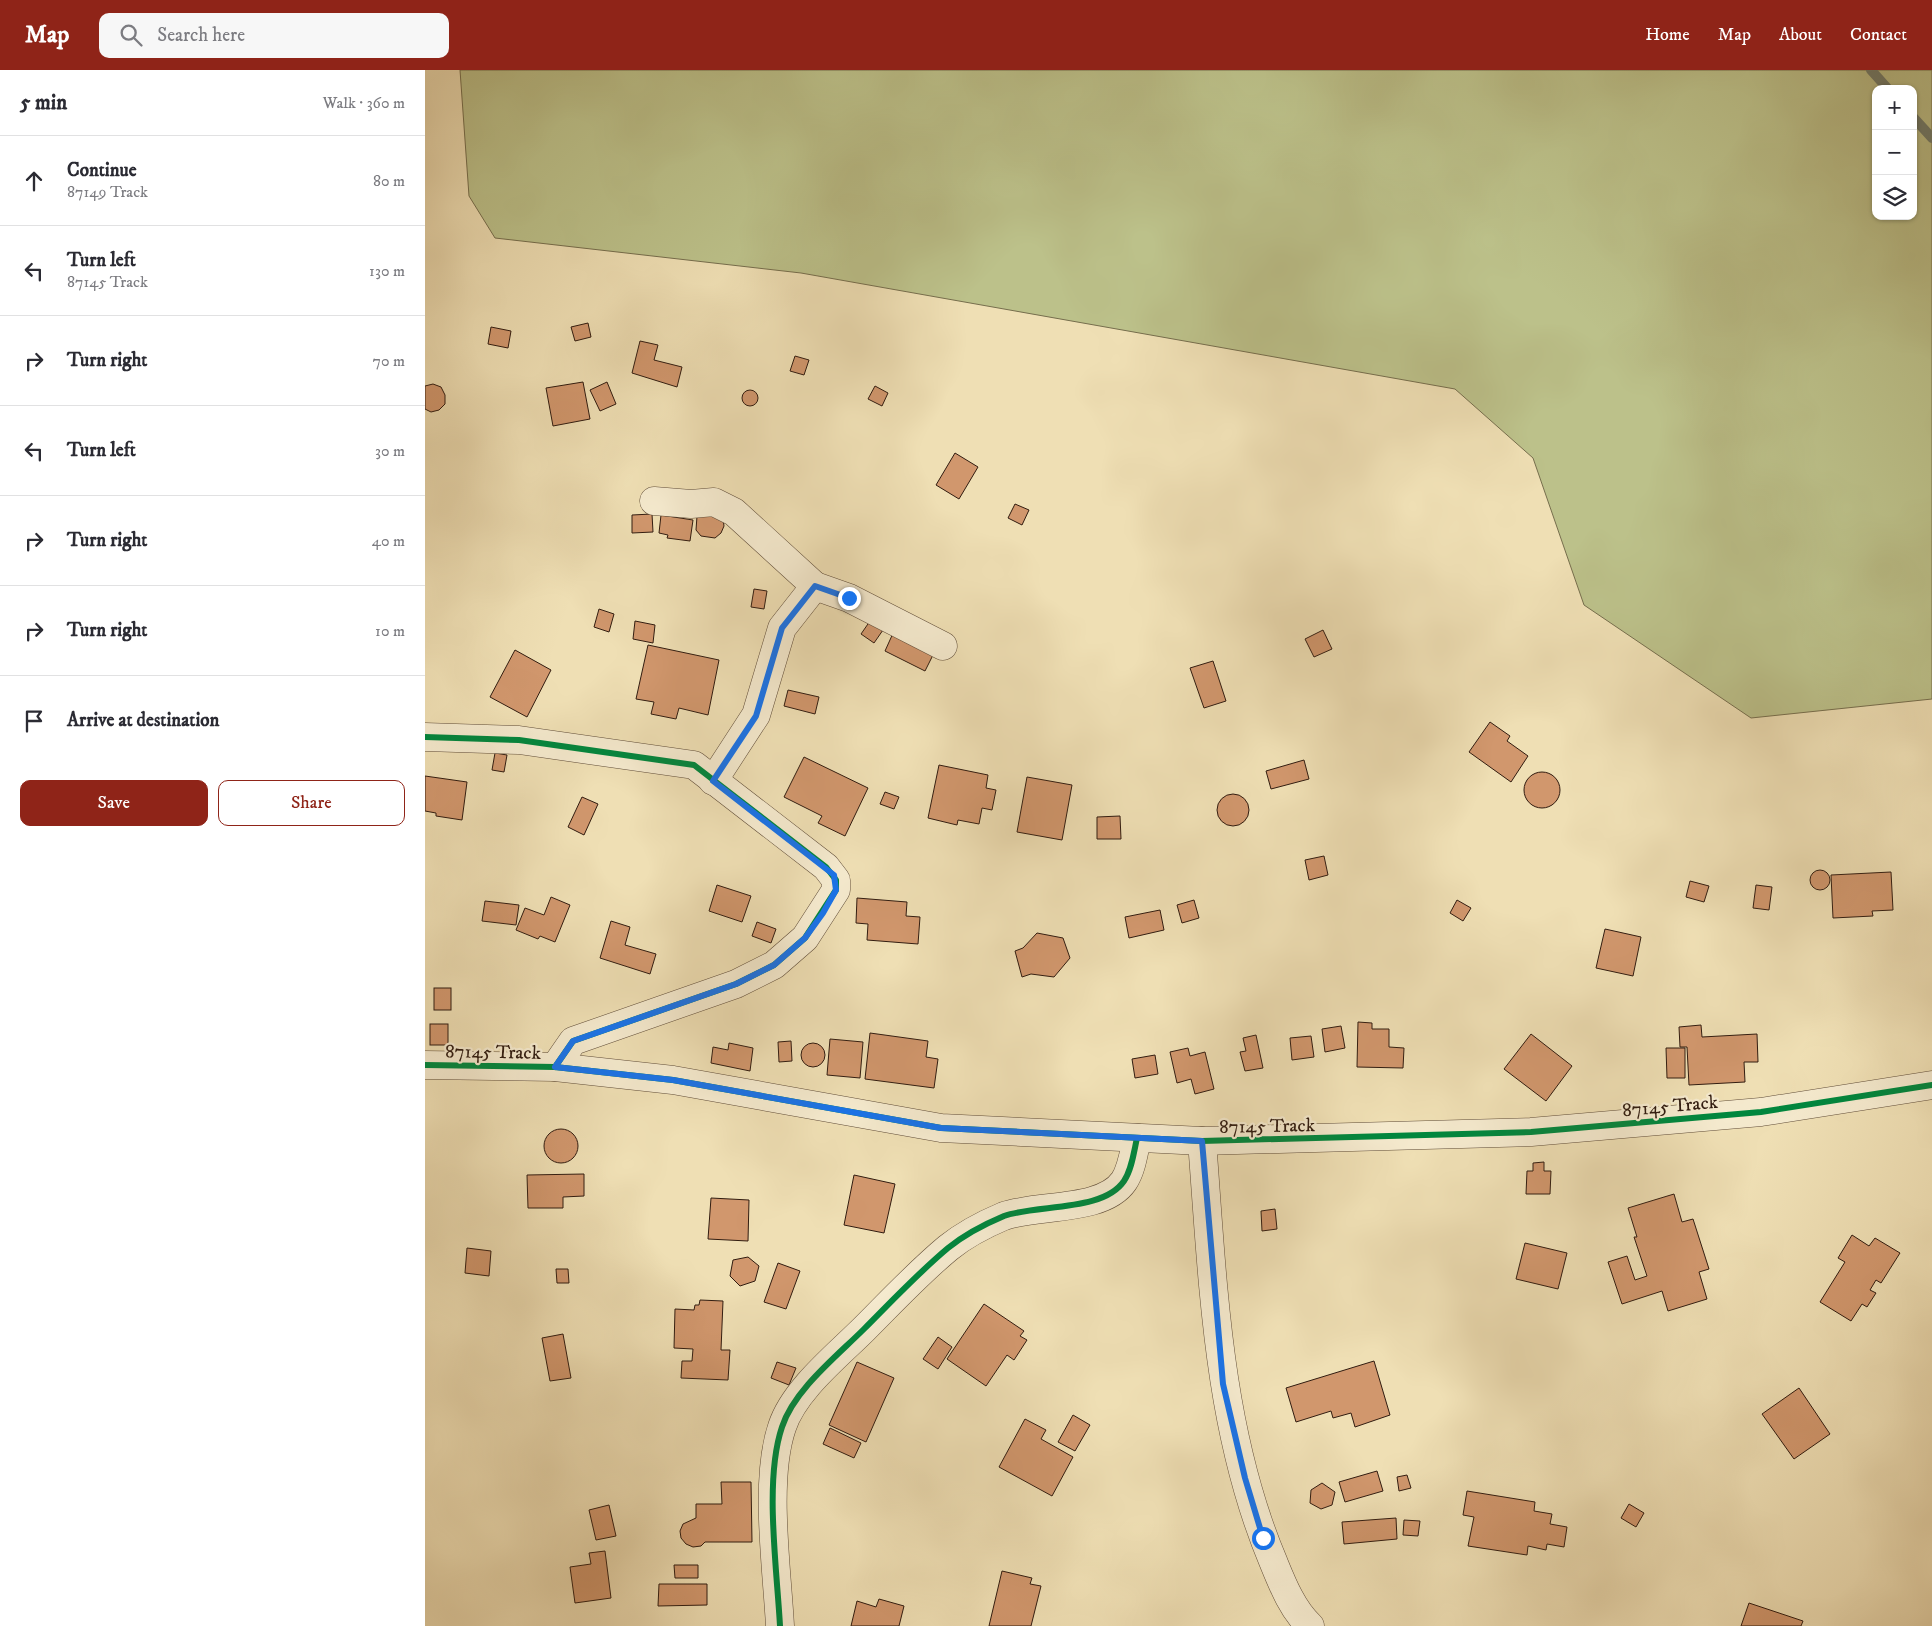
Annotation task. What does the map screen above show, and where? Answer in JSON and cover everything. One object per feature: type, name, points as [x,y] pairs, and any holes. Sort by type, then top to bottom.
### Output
[{"type":"street","points":[[654,501],[691,504],[714,502],[733,512],[815,586],[849,598],[894,619],[943,646]]},
{"type":"street","points":[[713,781],[756,716],[782,628],[815,586]]},
{"type":"street","points":[[425,736],[519,740],[694,765],[826,867],[836,880],[836,890],[831,900],[805,938],[774,965],[736,984],[573,1041],[555,1067]]},
{"type":"street","name":"87145 Track","points":[[425,1065],[555,1067],[673,1080],[941,1128],[1202,1141],[1531,1132],[1761,1112],[1932,1086]]},
{"type":"street","points":[[780,1626],[773,1520],[775,1452],[782,1425],[792,1407],[815,1378],[949,1247],[984,1225],[1006,1216],[1031,1210],[1101,1199],[1120,1187],[1125,1180],[1137,1138]]},
{"type":"street","points":[[1202,1141],[1223,1384],[1245,1478],[1263,1538],[1285,1588],[1310,1626]]},
{"type":"green space","points":[[460,70],[1932,70],[1932,699],[1751,718],[1584,605],[1533,458],[1455,389],[801,273],[495,238],[469,196]]},
{"type":"building","points":[[588,323],[591,337],[575,341],[571,327]]},
{"type":"building","points":[[491,327],[511,331],[508,348],[488,344]]},
{"type":"building","points":[[640,341],[658,345],[654,360],[682,367],[677,387],[632,373]]},
{"type":"building","points":[[795,356],[809,360],[804,375],[790,371]]},
{"type":"building","points":[[583,382],[590,419],[553,426],[546,388]]},
{"type":"building","points":[[607,382],[616,404],[600,411],[590,390]]},
{"type":"building","points":[[433,384],[441,387],[445,395],[445,404],[439,410],[431,412],[425,409],[425,386]]},
{"type":"building","points":[[875,386],[888,393],[882,406],[868,399]]},
{"type":"building","points":[[750,390],[756,392],[758,398],[756,404],[750,406],[744,404],[742,398],[744,392]]},
{"type":"building","points":[[955,453],[978,467],[959,499],[936,485]]},
{"type":"building","points":[[1015,504],[1029,510],[1022,525],[1008,518]]},
{"type":"building","points":[[718,513],[723,519],[724,526],[721,533],[715,538],[701,536],[696,530],[697,516]]},
{"type":"building","points":[[652,514],[653,532],[632,533],[632,515]]},
{"type":"building","points":[[661,515],[693,520],[690,541],[667,538],[668,535],[659,533]]},
{"type":"building","points":[[754,589],[767,591],[764,609],[751,607]]},
{"type":"building","points":[[599,609],[614,614],[609,632],[594,627]]},
{"type":"building","points":[[635,621],[655,625],[653,643],[633,639]]},
{"type":"building","points":[[870,621],[883,630],[874,643],[861,634]]},
{"type":"building","points":[[1323,630],[1332,649],[1314,657],[1305,639]]},
{"type":"building","points":[[894,631],[935,651],[925,671],[885,651]]},
{"type":"building","points":[[648,645],[719,660],[708,715],[679,708],[676,719],[651,714],[654,702],[636,699]]},
{"type":"building","points":[[515,650],[551,670],[527,717],[490,697]]},
{"type":"building","points":[[1213,661],[1226,701],[1204,708],[1190,668]]},
{"type":"building","points":[[788,690],[819,697],[815,714],[784,706]]},
{"type":"building","points":[[1490,722],[1510,736],[1507,741],[1528,756],[1511,782],[1469,752]]},
{"type":"building","points":[[495,753],[507,755],[504,772],[492,770]]},
{"type":"building","points":[[804,757],[868,788],[845,836],[818,823],[822,816],[784,797]]},
{"type":"building","points":[[1304,760],[1309,779],[1271,789],[1266,771]]},
{"type":"building","points":[[939,765],[988,775],[986,788],[996,790],[992,810],[982,808],[979,824],[958,820],[957,825],[928,818]]},
{"type":"building","points":[[1542,772],[1555,777],[1560,790],[1555,803],[1542,808],[1529,803],[1524,790],[1529,777]]},
{"type":"building","points":[[425,776],[467,782],[462,820],[436,816],[436,813],[425,811]]},
{"type":"building","points":[[1027,777],[1072,785],[1062,840],[1017,832]]},
{"type":"building","points":[[885,792],[899,797],[894,809],[880,804]]},
{"type":"building","points":[[1233,794],[1239,795],[1244,799],[1248,804],[1248,816],[1244,821],[1239,825],[1233,826],[1227,825],[1222,821],[1218,816],[1217,810],[1218,804],[1222,799],[1227,795]]},
{"type":"building","points":[[582,797],[598,804],[584,835],[568,827]]},
{"type":"building","points":[[1120,816],[1121,839],[1097,839],[1097,817]]},
{"type":"building","points":[[1324,856],[1328,875],[1309,880],[1305,860]]},
{"type":"building","points":[[1820,870],[1827,873],[1830,880],[1827,887],[1820,890],[1813,887],[1810,880],[1813,873]]},
{"type":"building","points":[[1891,872],[1893,910],[1872,911],[1873,916],[1833,918],[1831,875]]},
{"type":"building","points":[[1690,881],[1709,886],[1704,902],[1686,897]]},
{"type":"building","points":[[717,885],[751,896],[742,922],[709,911]]},
{"type":"building","points":[[1756,885],[1772,887],[1769,910],[1753,908]]},
{"type":"building","points":[[551,897],[570,905],[555,942],[540,936],[538,939],[516,930],[525,908],[544,915]]},
{"type":"building","points":[[857,898],[907,902],[906,916],[920,917],[918,944],[867,940],[868,924],[856,923]]},
{"type":"building","points":[[1194,900],[1199,918],[1182,923],[1177,905]]},
{"type":"building","points":[[1457,900],[1471,908],[1463,921],[1450,913]]},
{"type":"building","points":[[485,901],[519,905],[516,925],[482,921]]},
{"type":"building","points":[[1160,910],[1164,930],[1129,938],[1125,917]]},
{"type":"building","points":[[611,921],[630,927],[625,945],[656,954],[650,974],[600,958]]},
{"type":"building","points":[[757,922],[776,929],[771,943],[752,936]]},
{"type":"building","points":[[1605,929],[1641,937],[1633,976],[1596,968]]},
{"type":"building","points":[[1037,933],[1063,938],[1070,958],[1054,977],[1031,974],[1022,977],[1015,951],[1023,948]]},
{"type":"building","points":[[434,988],[451,988],[451,1010],[434,1010]]},
{"type":"building","points":[[1358,1022],[1372,1023],[1372,1029],[1389,1029],[1389,1047],[1404,1048],[1403,1068],[1357,1067]]},
{"type":"building","points":[[430,1024],[448,1024],[448,1045],[430,1045]]},
{"type":"building","points":[[1701,1025],[1702,1037],[1757,1034],[1758,1062],[1744,1062],[1745,1082],[1689,1085],[1687,1047],[1680,1047],[1679,1027]]},
{"type":"building","points":[[1341,1026],[1345,1048],[1325,1052],[1322,1029]]},
{"type":"building","points":[[870,1033],[928,1041],[926,1057],[938,1059],[934,1088],[865,1079]]},
{"type":"building","points":[[1531,1034],[1572,1066],[1546,1101],[1504,1069]]},
{"type":"building","points":[[1256,1035],[1263,1068],[1245,1071],[1240,1052],[1246,1051],[1243,1038]]},
{"type":"building","points":[[1311,1036],[1314,1057],[1292,1060],[1290,1038]]},
{"type":"building","points":[[830,1039],[863,1042],[860,1078],[827,1075]]},
{"type":"building","points":[[791,1041],[792,1061],[779,1062],[778,1042]]},
{"type":"building","points":[[729,1043],[753,1048],[750,1071],[711,1063],[713,1047],[728,1050]]},
{"type":"building","points":[[813,1043],[822,1046],[825,1055],[822,1064],[813,1067],[804,1064],[801,1055],[804,1046]]},
{"type":"building","points":[[1188,1048],[1190,1056],[1205,1052],[1214,1089],[1195,1094],[1191,1079],[1177,1083],[1170,1052]]},
{"type":"building","points":[[1666,1048],[1685,1048],[1685,1078],[1667,1078]]},
{"type":"building","points":[[1155,1055],[1158,1074],[1135,1078],[1132,1059]]},
{"type":"building","points":[[561,1129],[573,1134],[578,1146],[573,1158],[561,1163],[549,1158],[544,1146],[549,1134]]},
{"type":"building","points":[[1544,1162],[1544,1171],[1551,1171],[1550,1194],[1526,1194],[1527,1171],[1533,1171],[1533,1163]]},
{"type":"building","points":[[584,1174],[584,1196],[563,1197],[563,1208],[528,1208],[527,1175]]},
{"type":"building","points":[[854,1175],[895,1184],[884,1233],[844,1225]]},
{"type":"building","points":[[1674,1194],[1682,1222],[1693,1219],[1709,1269],[1699,1272],[1707,1299],[1668,1311],[1662,1291],[1622,1304],[1608,1262],[1627,1256],[1635,1280],[1647,1276],[1634,1237],[1637,1237],[1628,1208]]},
{"type":"building","points":[[711,1198],[749,1200],[748,1241],[708,1239]]},
{"type":"building","points":[[1275,1209],[1277,1229],[1262,1231],[1261,1211]]},
{"type":"building","points":[[1852,1235],[1869,1246],[1875,1238],[1900,1253],[1881,1283],[1876,1280],[1870,1290],[1876,1293],[1867,1307],[1862,1304],[1851,1321],[1820,1302],[1845,1262],[1838,1258]]},
{"type":"building","points":[[1525,1243],[1567,1253],[1558,1289],[1516,1279]]},
{"type":"building","points":[[467,1248],[491,1251],[489,1276],[465,1273]]},
{"type":"building","points":[[748,1257],[759,1266],[755,1281],[740,1286],[730,1276],[733,1260]]},
{"type":"building","points":[[778,1263],[800,1271],[786,1309],[764,1302]]},
{"type":"building","points":[[556,1269],[568,1269],[569,1283],[557,1283]]},
{"type":"building","points":[[700,1300],[723,1301],[721,1350],[730,1350],[728,1380],[681,1378],[682,1361],[692,1361],[693,1349],[674,1348],[675,1309],[694,1310],[695,1305],[699,1305]]},
{"type":"building","points":[[984,1304],[1024,1331],[1020,1336],[1027,1340],[1014,1360],[1007,1355],[986,1386],[947,1359]]},
{"type":"building","points":[[563,1334],[571,1378],[550,1381],[542,1338]]},
{"type":"building","points":[[938,1337],[952,1347],[938,1369],[923,1359]]},
{"type":"building","points":[[1374,1361],[1390,1415],[1355,1427],[1351,1413],[1333,1418],[1331,1411],[1296,1422],[1286,1388]]},
{"type":"building","points":[[777,1362],[796,1368],[789,1385],[771,1378]]},
{"type":"building","points":[[857,1362],[894,1378],[866,1442],[829,1425]]},
{"type":"building","points":[[1799,1388],[1830,1434],[1794,1459],[1762,1414]]},
{"type":"building","points":[[1073,1415],[1090,1425],[1075,1451],[1058,1442]]},
{"type":"building","points":[[1025,1419],[1046,1430],[1041,1439],[1073,1457],[1052,1496],[999,1467]]},
{"type":"building","points":[[830,1428],[861,1443],[854,1458],[823,1444]]},
{"type":"building","points":[[1377,1471],[1383,1491],[1345,1502],[1339,1482]]},
{"type":"building","points":[[1407,1475],[1411,1488],[1399,1491],[1397,1477]]},
{"type":"building","points":[[721,1482],[751,1482],[752,1542],[705,1542],[701,1546],[693,1547],[686,1544],[681,1538],[680,1531],[683,1524],[696,1518],[696,1504],[722,1504]]},
{"type":"building","points":[[1322,1483],[1335,1492],[1332,1505],[1321,1509],[1310,1503],[1311,1490]]},
{"type":"building","points":[[1467,1491],[1535,1502],[1534,1511],[1552,1514],[1550,1524],[1567,1527],[1564,1547],[1547,1544],[1546,1550],[1528,1546],[1527,1555],[1468,1546],[1474,1517],[1463,1515]]},
{"type":"building","points":[[1629,1504],[1644,1513],[1636,1527],[1621,1518]]},
{"type":"building","points":[[609,1505],[616,1536],[596,1540],[589,1510]]},
{"type":"building","points":[[1396,1518],[1397,1539],[1344,1544],[1342,1522]]},
{"type":"building","points":[[1404,1520],[1420,1521],[1418,1536],[1403,1535]]},
{"type":"building","points":[[605,1551],[611,1598],[575,1603],[570,1567],[591,1564],[589,1553]]},
{"type":"building","points":[[674,1565],[698,1565],[698,1578],[675,1578]]},
{"type":"building","points":[[1002,1571],[1032,1578],[1030,1584],[1041,1586],[1031,1626],[989,1626]]},
{"type":"building","points":[[659,1584],[707,1584],[707,1605],[658,1606]]},
{"type":"building","points":[[879,1599],[904,1606],[899,1626],[851,1626],[857,1601],[876,1607]]},
{"type":"building","points":[[1749,1603],[1803,1621],[1801,1626],[1741,1626]]},
{"type":"waterway","points":[[1871,70],[1884,85]]},
{"type":"waterway","points":[[1917,121],[1932,138]]},
{"type":"cycle path","points":[[425,737],[519,740],[694,765],[826,867],[836,880],[836,890],[805,938],[774,965],[736,984],[573,1041],[555,1067]]},
{"type":"cycle path","points":[[425,1065],[555,1067],[673,1080],[941,1128],[1202,1141],[1531,1132],[1761,1112],[1932,1085]]},
{"type":"cycle path","points":[[780,1626],[773,1525],[774,1472],[782,1427],[796,1400],[817,1374],[905,1288],[948,1248],[961,1239],[982,1226],[1004,1216],[1018,1212],[1086,1203],[1114,1191],[1124,1181],[1129,1171],[1137,1138]]},
{"type":"route","points":[[849,598],[815,586],[782,628],[756,716],[713,781],[834,875],[836,890],[823,913],[805,938],[774,965],[736,984],[675,1007],[573,1041],[555,1067],[673,1080],[941,1128],[1202,1141],[1210,1259],[1223,1384],[1245,1478],[1263,1538]]}]
